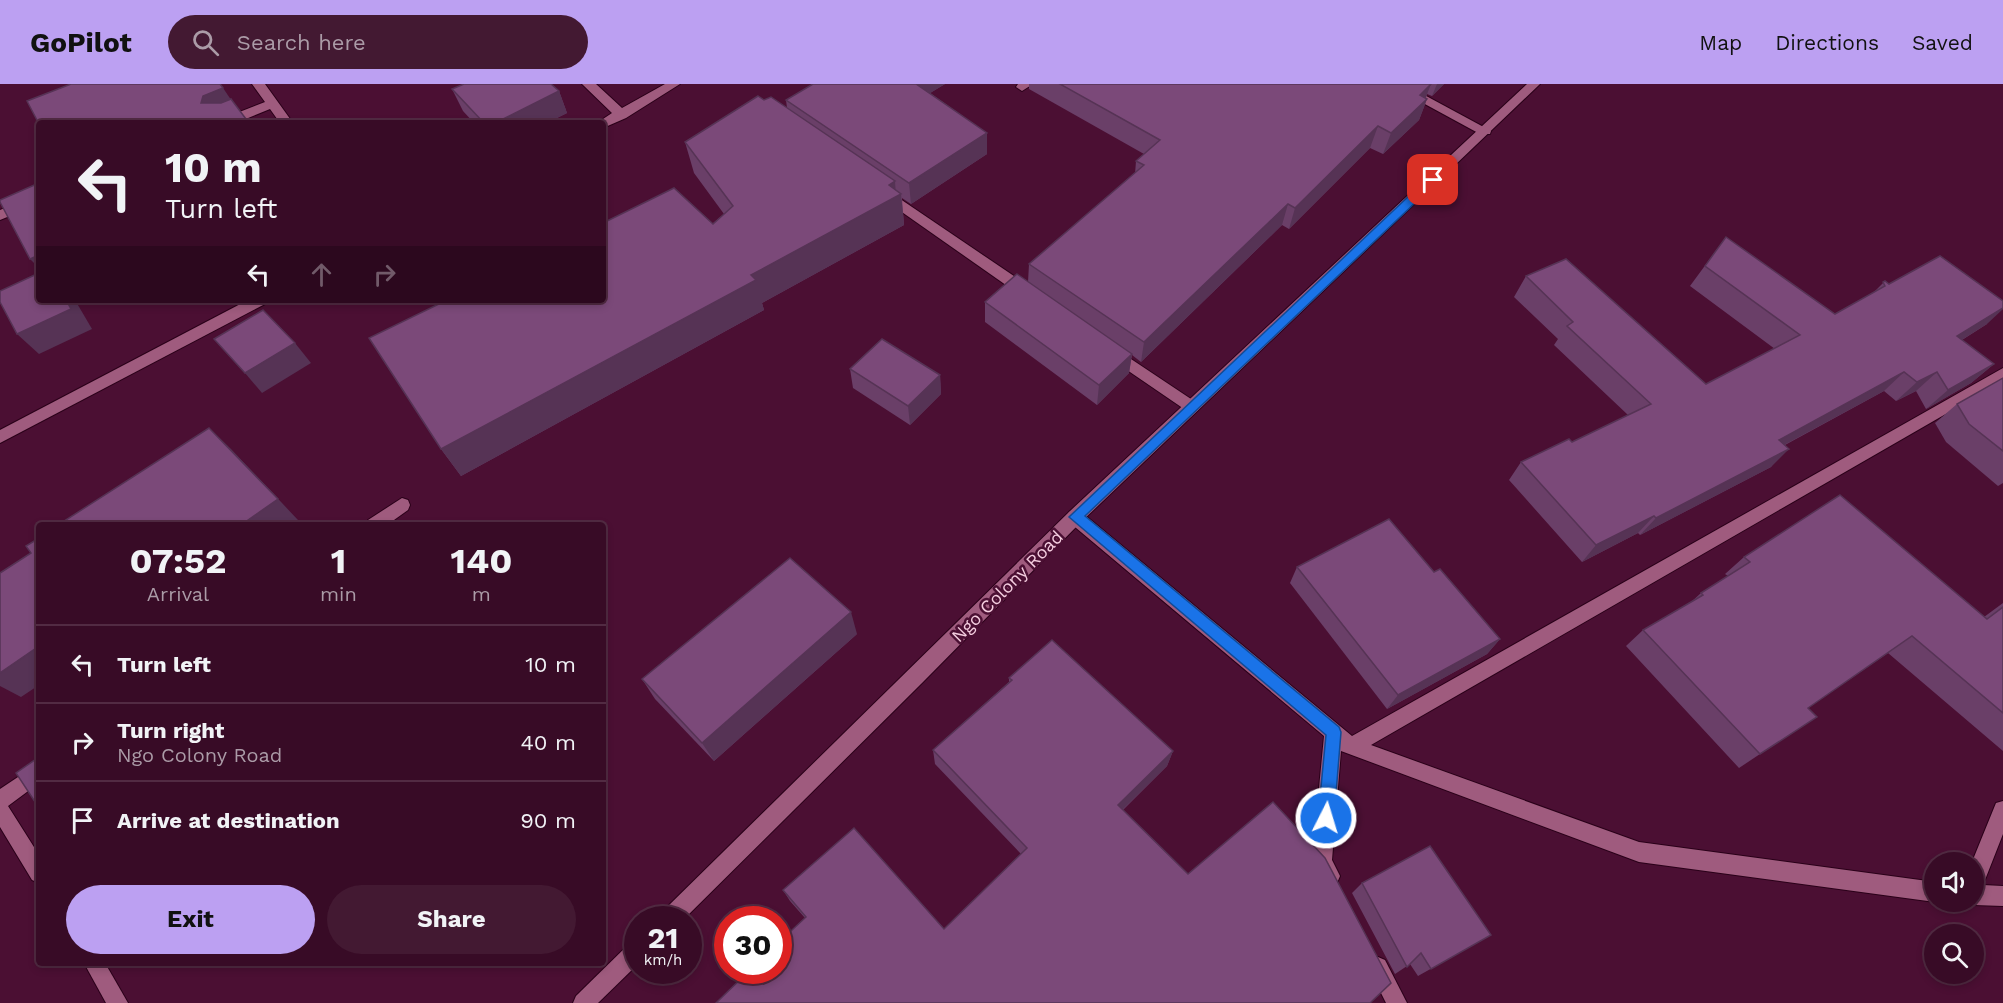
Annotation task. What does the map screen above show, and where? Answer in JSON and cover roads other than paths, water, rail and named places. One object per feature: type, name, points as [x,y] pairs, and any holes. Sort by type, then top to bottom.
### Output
[{"type":"street","points":[[258,84],[285,120]]},
{"type":"street","points":[[588,84],[622,115]]},
{"type":"street","points":[[606,123],[674,84]]},
{"type":"street","points":[[1394,84],[1485,131]]},
{"type":"street","name":"Ngo Colony Road","points":[[682,906],[1075,517],[1534,84]]},
{"type":"street","points":[[231,120],[273,103]]},
{"type":"street","points":[[868,182],[1045,305]]},
{"type":"street","points":[[0,215],[36,200]]},
{"type":"street","points":[[0,437],[254,303]]},
{"type":"street","points":[[1103,346],[1192,407]]},
{"type":"street","points":[[1351,747],[2003,374]]},
{"type":"street","points":[[378,522],[402,505]]},
{"type":"street","points":[[1075,517],[1351,747],[1640,852],[1924,891]]},
{"type":"street","points":[[1334,732],[1322,861],[1338,891]]},
{"type":"street","points":[[0,800],[36,774]]},
{"type":"street","points":[[0,810],[36,868]]},
{"type":"street","points":[[1984,858],[2003,810]]},
{"type":"street","points":[[1984,895],[2003,896]]},
{"type":"street","points":[[1370,952],[1397,1003]]},
{"type":"street","points":[[583,1003],[624,963]]},
{"type":"street","points":[[96,966],[118,1003]]}]
